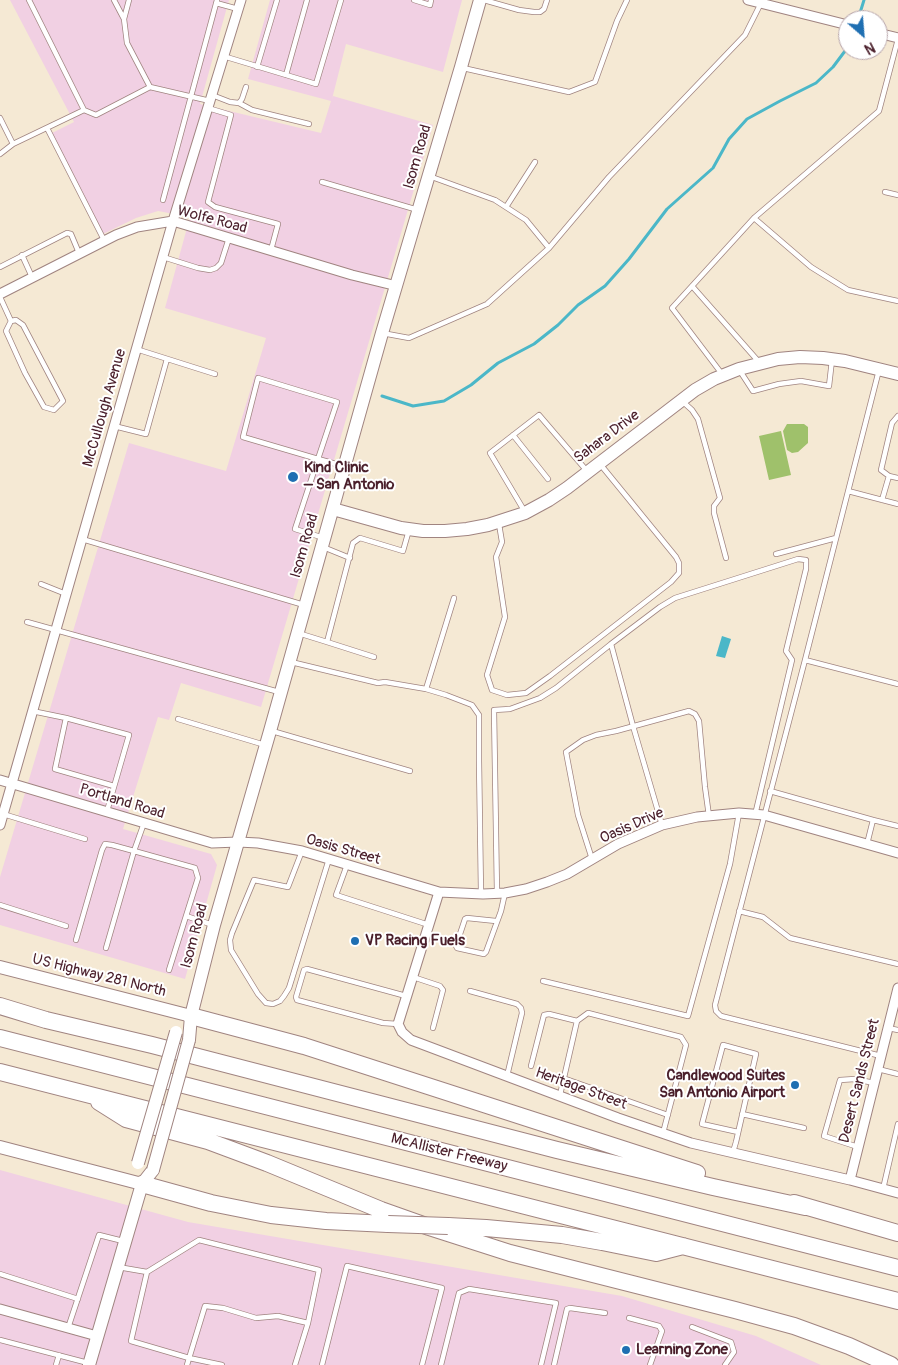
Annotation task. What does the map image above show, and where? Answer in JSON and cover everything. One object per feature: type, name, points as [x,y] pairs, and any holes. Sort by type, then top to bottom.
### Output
[{"type":"highway","points":[[0,1006],[46,1020],[152,1045],[548,1148],[805,1207]]},
{"type":"highway","points":[[190,1016],[304,1046],[805,1207],[898,1233]]},
{"type":"highway","name":"McAllister Freeway","points":[[0,1038],[898,1268]]},
{"type":"highway","points":[[0,1072],[898,1301]]},
{"type":"highway","points":[[87,1094],[126,1119],[208,1141],[381,1210],[429,1227],[510,1253],[811,1332],[892,1365]]},
{"type":"highway","points":[[142,1184],[211,1203],[270,1216],[309,1220],[486,1228],[554,1234],[656,1253],[685,1246]]},
{"type":"street","name":"Isom Road","points":[[91,1364],[97,1336],[142,1184],[153,1170],[189,1040],[190,1016],[214,925],[382,333],[420,210],[480,0]]},
{"type":"street","points":[[748,0],[838,22]]},
{"type":"street","name":"McCullough Avenue","points":[[0,825],[173,221],[239,5]]},
{"type":"street","name":"Wolfe Road","points":[[0,296],[32,277],[104,240],[137,227],[173,221],[352,275],[397,286]]},
{"type":"street","name":"Sahara Drive","points":[[332,509],[401,528],[423,531],[467,529],[498,522],[525,513],[549,500],[695,390],[739,369],[778,360],[800,358],[832,359],[845,360],[898,374]]},
{"type":"street","name":"Portland Road","points":[[0,780],[212,843],[238,842]]},
{"type":"street","name":"Oasis Drive","points":[[439,892],[481,894],[526,889],[567,874],[618,844],[662,824],[679,820],[739,813],[760,815],[898,853]]},
{"type":"street","name":"Oasis Street","points":[[238,842],[258,843],[302,851],[439,892]]},
{"type":"street","points":[[398,1024],[439,892]]},
{"type":"street","name":"US Highway 281 North","points":[[0,967],[190,1016]]},
{"type":"street","name":"Desert Sands Street","points":[[850,1180],[898,988]]},
{"type":"street","name":"Isom Road","points":[[142,1184],[138,1163],[176,1032],[190,1016]]},
{"type":"street","name":"Heritage Street","points":[[398,1024],[402,1032],[412,1040],[690,1143],[898,1193]]},
{"type":"street","points":[[0,1147],[142,1184]]},
{"type":"street","points":[[0,1309],[97,1336]]},
{"type":"lane","points":[[29,0],[84,110]]},
{"type":"lane","points":[[114,0],[124,19],[127,43],[150,87]]},
{"type":"lane","points":[[124,19],[129,0]]},
{"type":"lane","points":[[258,66],[277,0]]},
{"type":"lane","points":[[286,75],[307,0]]},
{"type":"lane","points":[[224,56],[316,84],[341,0]]},
{"type":"lane","points":[[414,0],[430,5],[431,0]]},
{"type":"lane","points":[[484,0],[519,10],[540,12],[544,9],[547,0]]},
{"type":"lane","points":[[461,67],[570,92],[595,82],[616,21],[627,0]]},
{"type":"lane","points":[[164,200],[217,2],[239,5]]},
{"type":"lane","points":[[382,333],[408,338],[487,304],[550,248],[609,177],[745,35],[761,3]]},
{"type":"lane","points":[[724,375],[672,308],[754,218],[879,111],[898,38]]},
{"type":"lane","points":[[0,154],[14,144],[84,110],[96,114],[150,87],[210,102],[239,103],[252,110],[309,124]]},
{"type":"lane","points":[[239,103],[246,87]]},
{"type":"lane","points":[[210,102],[231,115],[208,202],[215,207],[278,224],[271,251]]},
{"type":"lane","points":[[0,118],[14,144]]},
{"type":"lane","points":[[47,128],[104,240]]},
{"type":"lane","points":[[506,207],[535,162]]},
{"type":"lane","points":[[429,176],[494,200],[506,207],[526,220],[550,248]]},
{"type":"lane","points":[[322,182],[420,210]]},
{"type":"lane","points":[[885,192],[898,195]]},
{"type":"lane","points":[[754,218],[811,268],[848,290],[898,301]]},
{"type":"lane","points":[[0,267],[67,233],[71,234],[79,253]]},
{"type":"lane","points":[[163,257],[210,270],[216,268],[221,263],[229,238]]},
{"type":"lane","points":[[22,255],[32,277]]},
{"type":"lane","points":[[692,286],[760,363]]},
{"type":"lane","points":[[0,296],[11,322]]},
{"type":"lane","points":[[16,320],[23,325],[63,401],[54,410],[44,407],[25,372],[6,331],[11,322],[16,320]]},
{"type":"lane","points":[[136,350],[215,374]]},
{"type":"lane","points":[[114,426],[146,434],[167,359]]},
{"type":"lane","points":[[739,369],[752,390],[802,381],[829,386],[832,359]]},
{"type":"lane","points":[[760,815],[770,791],[805,660],[879,369]]},
{"type":"lane","points":[[344,467],[318,459],[242,437],[258,378],[337,402],[318,459],[295,529],[350,558]]},
{"type":"lane","points":[[681,400],[692,410],[698,419],[720,498],[714,506],[714,513],[726,558]]},
{"type":"lane","points":[[525,513],[490,453],[539,415],[588,472]]},
{"type":"lane","points":[[898,416],[892,423],[881,470],[889,476],[898,478]]},
{"type":"lane","points":[[513,435],[548,479]]},
{"type":"lane","points":[[498,522],[502,542],[496,556],[505,617],[487,675],[492,690],[507,695],[526,692],[550,676],[671,582],[679,573],[679,563],[676,557],[599,463]]},
{"type":"lane","points":[[882,500],[889,476]]},
{"type":"lane","points":[[848,491],[898,504]]},
{"type":"lane","points":[[327,642],[354,543],[360,538],[403,551],[410,529]]},
{"type":"lane","points":[[776,554],[836,538]]},
{"type":"lane","points":[[82,539],[306,605]]},
{"type":"lane","points":[[496,921],[465,919],[457,948],[484,954],[500,911],[501,893],[494,710],[510,710],[540,698],[556,688],[660,607],[675,598],[798,559],[806,560],[806,569],[786,651],[792,660],[760,815],[716,1011],[721,1016],[881,1056]]},
{"type":"lane","points":[[41,584],[66,594]]},
{"type":"lane","points":[[426,690],[454,598]]},
{"type":"lane","points":[[27,622],[281,692]]},
{"type":"lane","points":[[298,633],[374,657]]},
{"type":"lane","points":[[611,644],[662,824]]},
{"type":"lane","points":[[805,660],[898,684]]},
{"type":"lane","points":[[290,661],[378,683],[384,682],[426,690],[446,695],[472,706],[479,715],[478,761],[481,894]]},
{"type":"lane","points":[[32,711],[129,735],[107,811]]},
{"type":"lane","points":[[592,859],[578,815],[566,752],[583,740],[596,735],[616,732],[689,711],[695,714],[699,721],[709,816]]},
{"type":"lane","points":[[66,718],[55,769],[114,786]]},
{"type":"lane","points":[[178,719],[266,745]]},
{"type":"lane","points":[[270,731],[410,771]]},
{"type":"lane","points":[[770,791],[898,826]]},
{"type":"lane","points":[[543,981],[688,1016],[730,864],[739,813]]},
{"type":"lane","points":[[3,814],[85,839]]},
{"type":"lane","points":[[867,844],[873,820]]},
{"type":"lane","points":[[106,948],[144,823]]},
{"type":"lane","points":[[76,940],[105,844],[195,868],[198,878],[168,970]]},
{"type":"lane","points":[[302,851],[288,887],[254,880],[230,940],[231,950],[258,994],[266,1003],[273,1004],[280,1001],[291,982],[329,859]]},
{"type":"lane","points":[[347,865],[336,895],[428,925]]},
{"type":"lane","points":[[0,905],[66,926]]},
{"type":"lane","points":[[739,911],[763,917],[790,938],[898,964]]},
{"type":"lane","points":[[186,916],[214,925]]},
{"type":"lane","points":[[398,1024],[383,1023],[297,1000],[296,997],[304,970],[307,969],[406,996]]},
{"type":"lane","points":[[413,977],[440,986],[443,990],[433,1028]]},
{"type":"lane","points":[[470,991],[517,1004],[521,1008],[522,1013],[507,1076]]},
{"type":"lane","points":[[560,1095],[577,1021],[588,1013],[681,1037],[686,1045],[663,1133]]},
{"type":"lane","points":[[531,1066],[544,1015],[549,1014],[577,1021]]},
{"type":"lane","points":[[888,1028],[898,1030]]},
{"type":"lane","points":[[733,1152],[738,1132],[756,1054],[723,1045],[702,1124],[738,1132]]},
{"type":"lane","points":[[877,1069],[898,1074]]},
{"type":"lane","points":[[564,1078],[668,1115]]},
{"type":"lane","points":[[858,1147],[824,1136],[840,1080],[855,1079],[874,1083]]},
{"type":"lane","points":[[742,1114],[804,1128]]},
{"type":"lane","points":[[883,1189],[898,1124]]},
{"type":"lane","points":[[68,1328],[98,1235],[125,1242]]},
{"type":"lane","points":[[118,1267],[147,1272],[199,1240],[319,1270],[308,1324],[296,1365]]},
{"type":"lane","points":[[322,1365],[347,1266],[442,1288],[422,1365]]},
{"type":"lane","points":[[147,1272],[131,1341],[189,1358],[222,1365]]},
{"type":"lane","points":[[0,1274],[78,1299]]},
{"type":"lane","points":[[440,1365],[458,1293],[470,1289],[556,1303],[541,1365]]},
{"type":"lane","points":[[187,1365],[205,1306],[224,1308],[256,1318],[278,1316],[308,1324]]},
{"type":"lane","points":[[554,1365],[568,1309],[605,1313]]},
{"type":"lane","points":[[629,1318],[659,1326],[662,1332],[650,1365]]},
{"type":"lane","points":[[692,1327],[731,1342],[734,1352],[725,1365]]},
{"type":"lane","points":[[0,1340],[91,1364]]},
{"type":"lane","points":[[56,1365],[59,1355]]},
{"type":"shaded area","points":[[10,0],[229,0],[200,104],[321,133],[331,101],[248,79],[270,0],[462,0],[443,72],[346,44],[332,99],[333,96],[433,125],[261,707],[181,683],[169,720],[158,717],[123,829],[211,854],[217,865],[185,979],[0,925],[0,877],[129,443],[226,471],[266,338],[165,308],[190,217],[158,211],[136,218],[103,234],[52,133],[74,122]]},
{"type":"shaded area","points":[[0,1170],[188,1222],[622,1296],[756,1336],[821,1365],[0,1365]]},
{"type":"green space","points":[[787,424],[804,424],[808,427],[808,443],[798,452],[792,453],[787,450],[783,431]]},
{"type":"green space","points":[[781,431],[791,475],[769,480],[759,436]]},
{"type":"water","points":[[722,636],[731,639],[725,658],[716,656]]},
{"type":"waterway","points":[[861,10],[864,0]]},
{"type":"waterway","points":[[382,396],[413,406],[444,401],[471,385],[498,363],[534,344],[558,325],[578,305],[605,286],[629,259],[667,209],[713,168],[729,139],[747,119],[816,83],[838,60]]},
{"type":"place","name":"Kind Clinic – San Antonio","points":[[293,477]]},
{"type":"place","name":"VP Racing Fuels","points":[[355,941]]},
{"type":"place","name":"Candlewood Suites San Antonio Airport","points":[[795,1085]]},
{"type":"place","name":"Learning Zone","points":[[626,1350]]}]
